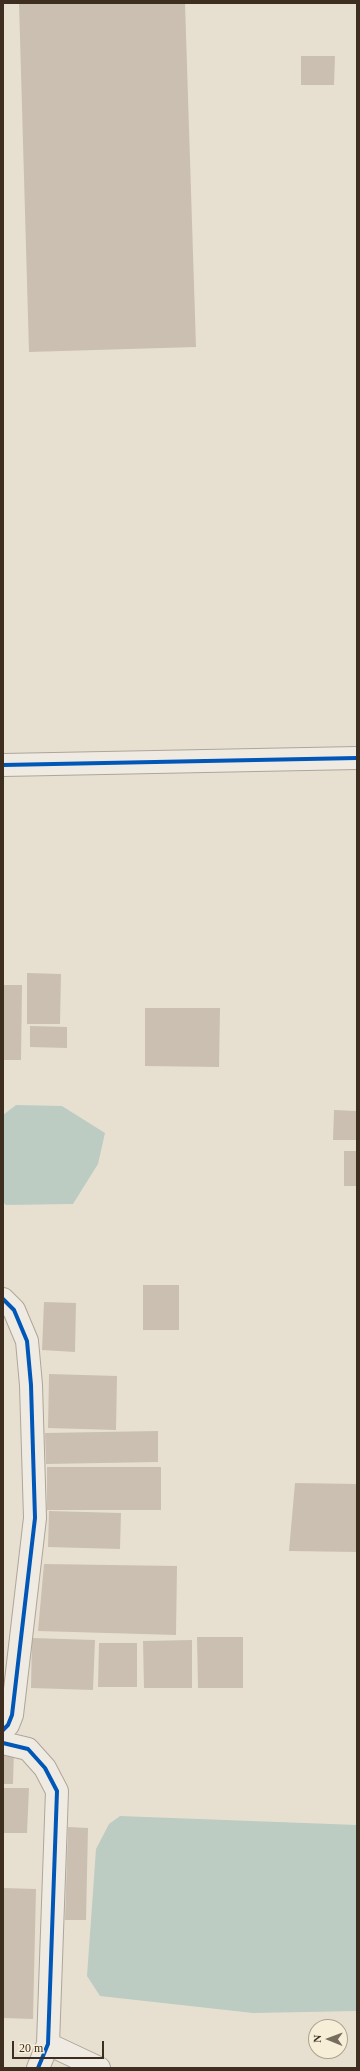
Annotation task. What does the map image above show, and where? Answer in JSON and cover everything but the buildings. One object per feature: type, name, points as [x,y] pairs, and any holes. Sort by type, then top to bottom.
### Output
[{"type":"street","points":[[3,765],[357,758]]},
{"type":"street","points":[[3,1300],[14,1310],[27,1341],[31,1385],[35,1518],[12,1715],[8,1725],[3,1730]]},
{"type":"street","points":[[3,1742],[28,1749],[45,1768],[57,1791],[48,2044],[38,2068]]},
{"type":"street","points":[[48,2044],[99,2068]]},
{"type":"shaded area","points":[[16,1105],[62,1106],[105,1133],[98,1164],[73,1204],[6,1205],[3,1202],[3,1115]]},
{"type":"shaded area","points":[[120,1816],[357,1825],[357,2011],[253,2013],[100,1996],[87,1976],[96,1849],[109,1824]]},
{"type":"cycle path","points":[[3,765],[357,758]]},
{"type":"cycle path","points":[[3,1299],[14,1310],[27,1341],[31,1385],[35,1518],[12,1715],[8,1725],[3,1730]]},
{"type":"cycle path","points":[[3,1743],[28,1749],[45,1768],[57,1791],[48,2044],[38,2068]]}]
